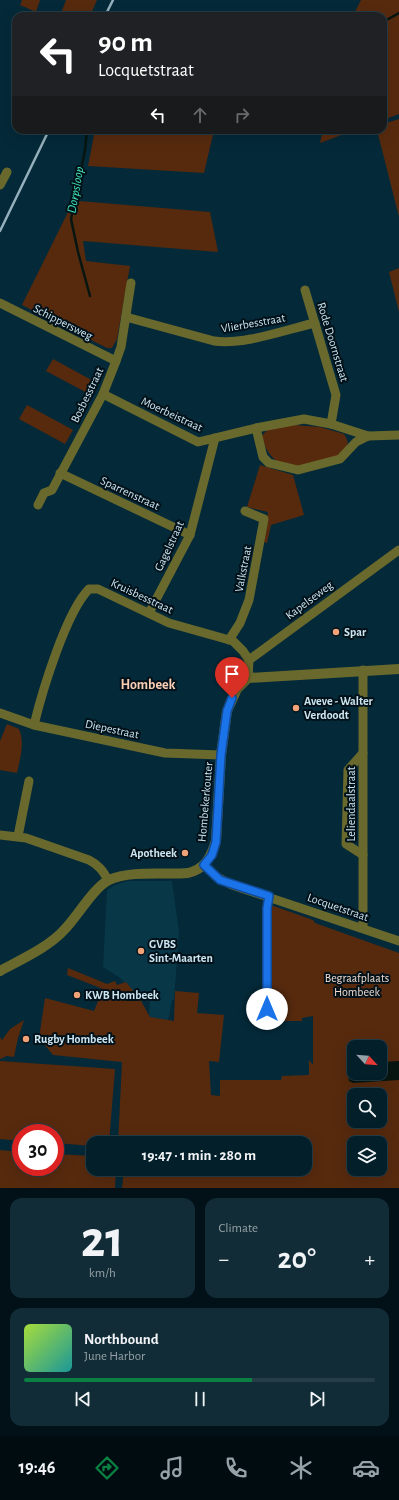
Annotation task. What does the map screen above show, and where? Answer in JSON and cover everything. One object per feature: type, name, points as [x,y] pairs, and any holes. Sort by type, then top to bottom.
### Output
[{"type":"street","points":[[0,185],[6,172]]},
{"type":"street","name":"Bosbesstraat","points":[[38,505],[44,493],[52,490],[103,394],[121,347],[131,283]]},
{"type":"street","name":"Rode Doornstraat","points":[[305,290],[336,395],[331,424]]},
{"type":"street","name":"Schippersweg","points":[[0,303],[116,361]]},
{"type":"street","name":"Vlierbesstraat","points":[[126,317],[224,342],[256,337],[315,323]]},
{"type":"street","name":"Moerbeistraat","points":[[103,394],[198,442],[256,428],[304,419],[331,424],[368,436],[399,435]]},
{"type":"street","points":[[256,428],[263,457],[269,463],[298,470],[340,459],[356,442],[368,436]]},
{"type":"street","name":"Gagelstraat","points":[[149,613],[190,535],[215,438]]},
{"type":"street","name":"Sparrenstraat","points":[[60,473],[190,535]]},
{"type":"street","name":"Valkstraat","points":[[229,640],[240,623],[249,600],[264,519],[245,511]]},
{"type":"street","name":"Kapelseweg","points":[[249,660],[399,550]]},
{"type":"street","name":"Kruisbesstraat","points":[[34,725],[38,705],[64,635],[75,610],[84,594],[89,589],[98,589],[169,623],[229,640],[243,651],[249,660]]},
{"type":"street","points":[[249,660],[248,678],[399,669]]},
{"type":"street","name":"Leliendaalstraat","points":[[363,670],[363,928]]},
{"type":"street","name":"Hombekerkouter","points":[[204,865],[212,855],[216,842],[221,755],[228,707],[237,689],[248,678]]},
{"type":"street","name":"Diepestraat","points":[[0,713],[34,725],[166,753],[221,755]]},
{"type":"street","name":"Leliendaalstraat","points":[[363,753],[348,770],[346,844],[363,855]]},
{"type":"street","points":[[18,836],[29,781]]},
{"type":"street","points":[[0,835],[26,838],[89,860],[97,864],[102,869],[108,880]]},
{"type":"street","points":[[0,971],[64,931],[94,894],[108,880],[132,874],[188,873],[194,872],[204,865]]},
{"type":"street","name":"Locquetstraat","points":[[204,865],[220,880],[363,928],[399,942]]},
{"type":"street","points":[[267,1009],[267,908],[269,896]]},
{"type":"shaded area","name":"GVBS Sint-Maarten","points":[[127,881],[172,881],[179,932],[174,1000],[172,1000],[169,1017],[166,1021],[155,1020],[149,1016],[150,998],[140,998],[120,978],[103,967],[107,890],[115,885]]},
{"type":"shaded area","points":[[399,1061],[399,1080],[353,1083],[349,1081],[387,1080],[387,1062]]},
{"type":"green space","points":[[22,0],[40,0],[36,12],[20,5]]},
{"type":"green space","points":[[66,0],[97,0],[92,12],[62,12]]},
{"type":"green space","points":[[361,0],[399,0],[399,114],[387,118],[387,12],[355,12]]},
{"type":"green space","points":[[399,119],[399,217],[378,134],[387,134],[387,123]]},
{"type":"green space","points":[[94,134],[213,134],[204,173],[88,166]]},
{"type":"green space","points":[[322,134],[344,134],[320,143]]},
{"type":"green space","points":[[77,199],[79,201],[210,212],[218,252],[83,241],[86,261],[130,266],[117,339],[112,348],[107,348],[22,305],[74,200]]},
{"type":"green space","points":[[399,268],[399,312],[389,272]]},
{"type":"green space","points":[[53,359],[97,383],[91,395],[46,371]]},
{"type":"green space","points":[[27,405],[73,430],[65,444],[19,419]]},
{"type":"green space","points":[[295,425],[320,427],[344,434],[348,444],[343,452],[337,456],[301,468],[284,465],[274,459],[266,449],[262,436],[265,432],[272,428]]},
{"type":"green space","points":[[260,465],[293,475],[304,515],[271,525],[267,543],[263,542],[268,512],[247,507]]},
{"type":"green space","points":[[7,724],[19,729],[21,735],[21,751],[17,773],[0,770],[0,741]]},
{"type":"green space","name":"Begraafplaats Hombeek","points":[[268,904],[313,920],[315,923],[399,953],[399,1188],[122,1188],[123,1176],[312,1176],[312,1136],[118,1136],[122,1062],[53,1055],[39,1038],[45,998],[94,1011],[103,989],[67,975],[68,968],[107,984],[115,981],[117,985],[126,982],[140,999],[150,1017],[174,1021],[175,991],[199,993],[197,1013],[224,1015],[219,1062],[209,1061],[211,1095],[220,1096],[220,1080],[281,1080],[282,1076],[309,1075],[309,1060],[313,1065],[313,1016],[302,1018],[302,1021],[270,1021]]},
{"type":"green space","points":[[24,1020],[14,1057],[7,1056],[0,1059],[0,1037],[2,1040],[10,1029]]},
{"type":"green space","points":[[0,1061],[115,1069],[110,1136],[86,1136],[86,1145],[64,1144],[64,1124],[12,1124],[12,1140],[0,1139]]},
{"type":"green space","points":[[0,1150],[12,1151],[12,1176],[64,1176],[64,1154],[86,1156],[86,1176],[116,1176],[115,1188],[0,1188]]},
{"type":"waterway","name":"Dorpsloop","points":[[387,20],[399,13]]},
{"type":"waterway","name":"Dorpsloop","points":[[87,134],[85,150],[71,219],[90,296]]},
{"type":"railway","points":[[107,12],[113,0]]},
{"type":"railway","points":[[0,231],[47,134]]},
{"type":"place","name":"Spar","points":[[336,632]]},
{"type":"place","name":"Aveve - Walter Verdoodt","points":[[296,708]]},
{"type":"place","name":"Apotheek","points":[[185,853]]},
{"type":"place","name":"GVBS Sint-Maarten","points":[[141,951]]},
{"type":"place","name":"KWB Hombeek","points":[[77,995]]},
{"type":"place","name":"Rugby Hombeek","points":[[26,1039]]},
{"type":"district","name":"Hombeek","points":[[148,685]]},
{"type":"route","points":[[232,698],[227,711],[221,755],[216,842],[212,855],[204,865],[220,880],[269,896],[267,908],[267,1009]]}]
